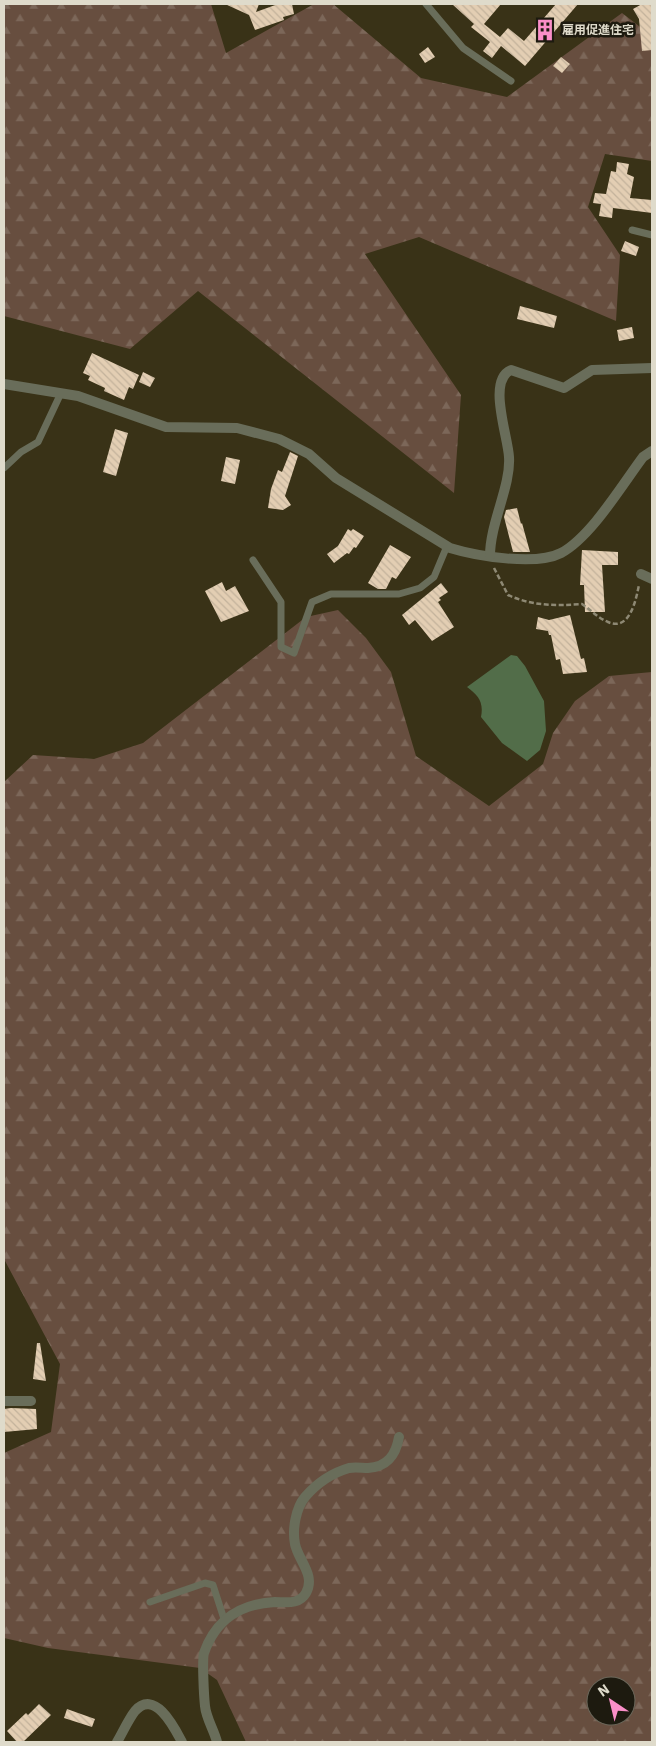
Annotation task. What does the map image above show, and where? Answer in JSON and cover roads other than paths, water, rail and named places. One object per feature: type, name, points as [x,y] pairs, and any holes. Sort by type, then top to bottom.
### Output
[{"type":"street","points":[[489,556],[493,528],[509,457],[503,430],[499,382],[504,372],[511,370],[564,388],[592,370],[652,368]]},
{"type":"street","points":[[4,384],[78,396],[166,427],[237,428],[279,439],[309,454],[336,478],[447,546],[467,554],[546,558],[567,549],[602,514],[642,457],[652,451]]},
{"type":"street","points":[[641,574],[652,579]]},
{"type":"street","points":[[4,1401],[31,1401]]},
{"type":"street","points":[[217,1742],[205,1708],[204,1655],[224,1618],[247,1606],[275,1602],[293,1603],[305,1594],[309,1580],[295,1544],[297,1510],[303,1499],[316,1484],[333,1474],[350,1468],[371,1468],[390,1459],[396,1452],[399,1437]]},
{"type":"street","points":[[117,1742],[136,1710],[145,1705],[157,1707],[167,1715],[182,1742]]},
{"type":"lane","points":[[426,4],[463,48],[511,82]]},
{"type":"lane","points":[[632,230],[652,235]]},
{"type":"lane","points":[[4,468],[21,452],[38,442],[60,393]]},
{"type":"lane","points":[[253,560],[280,602],[281,647],[294,653],[312,602],[331,594],[400,594],[420,588],[434,576],[447,546]]},
{"type":"lane","points":[[150,1602],[205,1583],[213,1585],[218,1594],[224,1618]]},
{"type":"place","name":"雇用促進住宅","points":[[545,30]]}]
